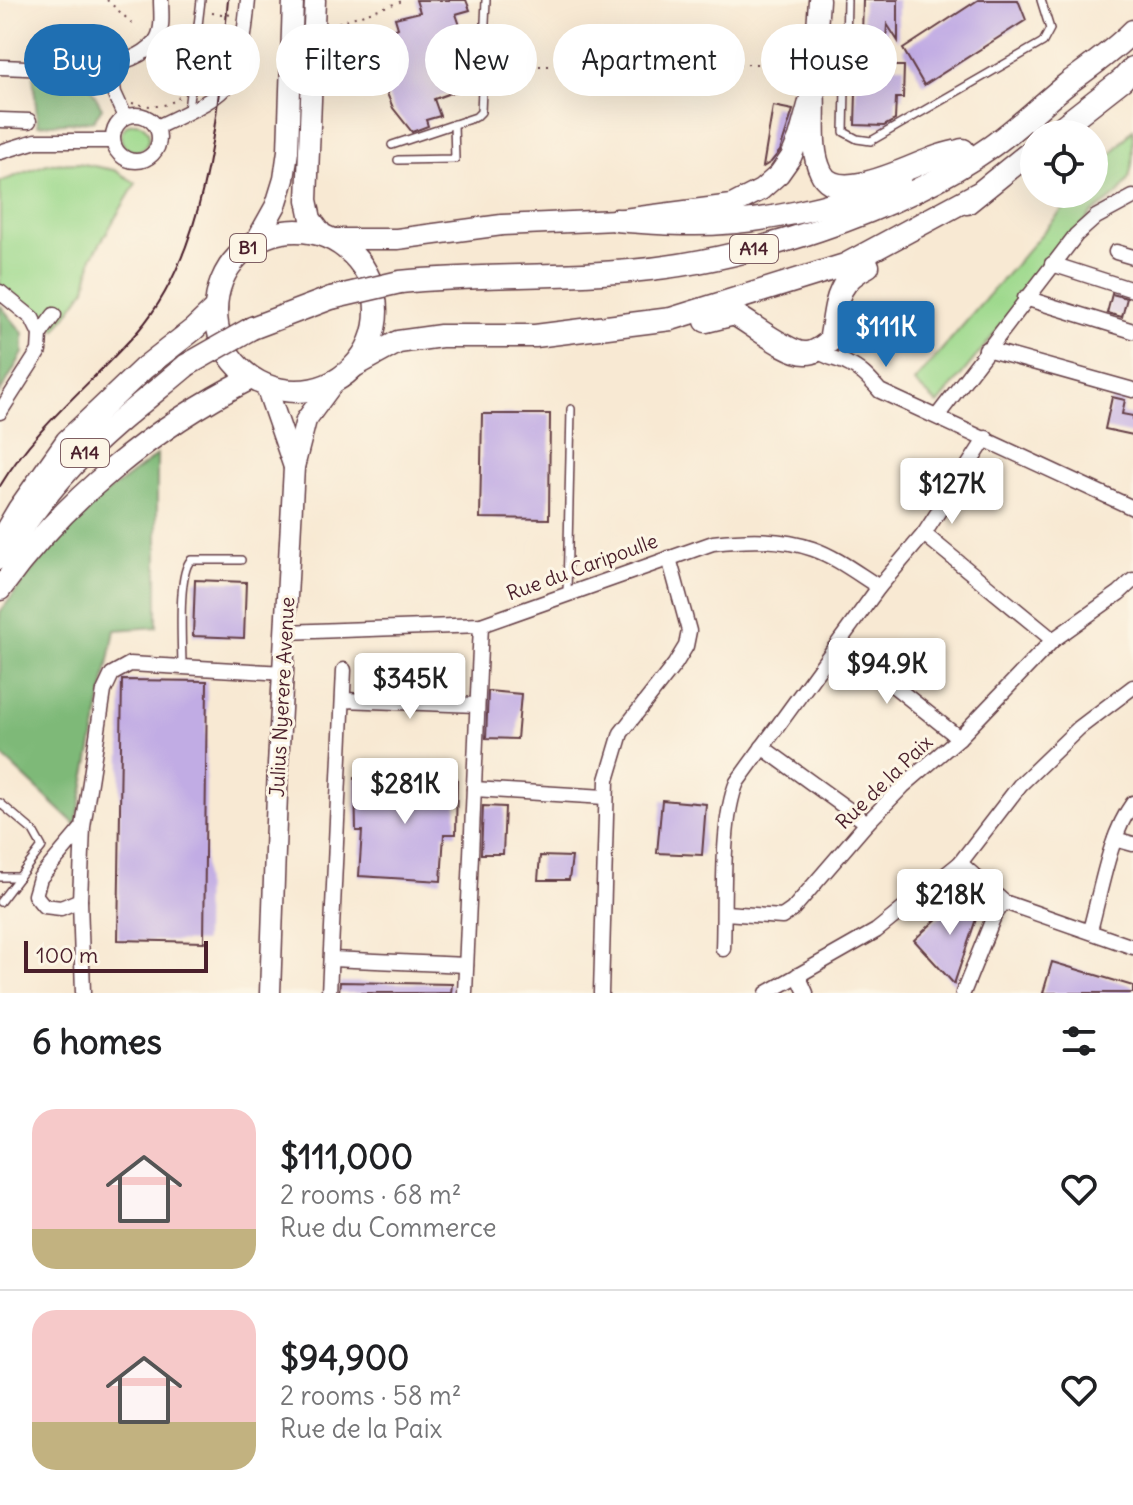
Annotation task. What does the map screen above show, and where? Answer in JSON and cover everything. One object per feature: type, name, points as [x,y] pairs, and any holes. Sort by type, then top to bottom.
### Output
[{"type":"main road","name":"B1","points":[[216,308],[224,277],[232,263],[256,241],[276,205],[284,179],[288,151],[293,0]]},
{"type":"main road","name":"Julius Nyerere Avenue","points":[[267,993],[294,467],[306,420],[334,382],[356,365],[369,345],[376,321],[375,297],[367,273],[353,254],[328,237],[311,219],[307,200],[315,0]]},
{"type":"main road","points":[[817,24],[819,0]]},
{"type":"main road","name":"A14","points":[[0,558],[47,494],[107,432],[187,365],[252,328],[331,298],[400,282],[632,271],[702,260],[789,239],[875,208],[927,184],[992,146],[1133,31]]},
{"type":"main road","points":[[1071,120],[1133,68]]},
{"type":"main road","points":[[616,220],[691,224],[719,222],[828,205],[873,192],[963,150],[1066,85]]},
{"type":"main road","points":[[328,237],[397,239],[502,225],[616,220],[732,205],[761,190],[779,174],[799,138],[811,96]]},
{"type":"main road","points":[[813,96],[815,153],[823,177],[835,185],[863,184],[888,177],[936,156],[963,150]]},
{"type":"main road","name":"A14","points":[[356,365],[398,342],[441,336],[535,336],[671,319],[845,265],[977,194],[1020,160]]},
{"type":"main road","points":[[535,336],[568,342],[680,327],[734,314],[769,334],[782,346],[806,354],[830,341],[837,297],[843,282],[855,272],[944,223],[977,194]]},
{"type":"main road","name":"B1","points":[[256,241],[278,233],[301,230],[328,237]]},
{"type":"main road","name":"Julius Nyerere Avenue","points":[[216,308],[220,334],[232,359],[259,382],[289,391],[312,390],[334,382]]},
{"type":"main road","points":[[0,541],[67,441],[144,368],[216,308]]},
{"type":"main road","name":"Julius Nyerere Avenue","points":[[259,382],[294,467]]},
{"type":"main road","points":[[0,589],[17,565],[92,486],[183,417],[259,382]]},
{"type":"main road","points":[[272,930],[281,993]]},
{"type":"street","points":[[130,58],[156,41],[162,27],[161,0]]},
{"type":"street","points":[[157,127],[217,97],[234,77],[243,49],[248,0]]},
{"type":"street","points":[[0,67],[24,67]]},
{"type":"street","points":[[115,96],[125,117]]},
{"type":"street","points":[[125,117],[147,117],[157,127],[159,141],[148,158],[126,159],[115,148],[115,127],[125,117]]},
{"type":"street","points":[[0,120],[29,121]]},
{"type":"street","points":[[0,152],[36,141],[113,141]]},
{"type":"street","points":[[938,415],[1076,235],[1096,217],[1133,197]]},
{"type":"street","points":[[1116,252],[1133,257]]},
{"type":"street","points":[[1052,264],[1133,290]]},
{"type":"street","points":[[0,292],[32,318],[40,334],[39,351],[0,412]]},
{"type":"street","points":[[1025,298],[1133,331]]},
{"type":"street","points":[[40,334],[54,315]]},
{"type":"street","points":[[986,349],[1133,390]]},
{"type":"street","points":[[817,350],[825,357],[852,365],[880,391],[938,415],[1133,508]]},
{"type":"street","points":[[723,949],[731,797],[737,782],[879,587],[924,534],[986,438]]},
{"type":"street","points":[[924,534],[1053,640]]},
{"type":"street","name":"Rue du Caripoulle","points":[[286,632],[481,625],[713,543],[745,540],[778,542],[815,550],[879,587]]},
{"type":"street","points":[[601,993],[605,797],[621,733],[675,664],[686,646],[689,631],[669,558]]},
{"type":"street","name":"Rue de la Paix","points":[[725,913],[782,917],[792,910],[867,823],[903,786],[959,738],[1053,640],[1133,580]]},
{"type":"street","points":[[465,993],[481,625]]},
{"type":"street","points":[[840,643],[959,738]]},
{"type":"street","points":[[83,993],[80,900],[83,827],[107,679],[122,666],[130,664],[285,673]]},
{"type":"street","points":[[329,993],[344,670]]},
{"type":"street","points":[[767,993],[876,931],[960,863],[1020,785],[1079,728],[1133,687]]},
{"type":"street","points":[[343,700],[477,705]]},
{"type":"street","points":[[762,747],[867,823]]},
{"type":"street","points":[[474,789],[605,797]]},
{"type":"street","points":[[1090,930],[1115,839],[1133,803]]},
{"type":"street","points":[[80,900],[61,908],[44,906],[35,895],[40,878],[83,827]]},
{"type":"street","points":[[1115,839],[1133,844]]},
{"type":"street","points":[[960,863],[1004,902],[1133,947]]},
{"type":"street","points":[[963,993],[994,916],[1004,902]]},
{"type":"street","points":[[331,959],[466,965]]},
{"type":"street","points":[[798,975],[806,993]]},
{"type":"lane","points":[[188,112],[201,0]]},
{"type":"lane","points":[[392,145],[476,117],[481,112],[486,0]]},
{"type":"lane","points":[[846,24],[847,0]]},
{"type":"lane","points":[[843,96],[844,132],[857,139],[871,141],[1043,42],[1050,29],[1041,0]]},
{"type":"lane","points":[[398,160],[455,159],[454,124]]},
{"type":"lane","points":[[567,594],[571,409]]},
{"type":"lane","points":[[182,667],[186,564],[191,560],[241,560]]},
{"type":"lane","points":[[0,803],[33,831],[42,847],[0,902]]},
{"type":"lane","points":[[0,877],[19,877]]},
{"type":"path","points":[[107,0],[135,26]]},
{"type":"path","points":[[334,24],[399,0]]},
{"type":"path","points":[[206,13],[238,16]]},
{"type":"path","points":[[539,66],[761,64]]},
{"type":"green space","points":[[35,96],[95,96],[102,108],[93,121],[38,125]]},
{"type":"green space","points":[[135,123],[145,127],[149,137],[145,147],[135,151],[125,147],[121,137],[125,127]]},
{"type":"green space","points":[[1133,129],[1128,180],[1108,201],[1108,158]]},
{"type":"green space","points":[[78,163],[114,170],[136,183],[92,257],[86,288],[56,330],[0,285],[0,182],[47,164]]},
{"type":"green space","points":[[1064,208],[1099,208],[938,404],[914,382]]},
{"type":"green space","points":[[0,305],[23,333],[23,353],[0,393]]},
{"type":"green space","points":[[157,455],[157,627],[115,630],[76,825],[0,754],[0,612],[72,519]]},
{"type":"building","points":[[416,0],[466,0],[470,10],[456,14],[459,24],[425,24],[425,96],[442,96],[434,99],[440,116],[426,120],[428,126],[412,132],[393,108],[388,96],[409,96],[409,24],[397,24],[395,18],[420,12]]},
{"type":"building","points":[[863,0],[898,0],[898,41],[897,24],[862,24]]},
{"type":"building","points":[[978,0],[1018,0],[1026,20],[924,85],[903,49]]},
{"type":"building","points":[[897,66],[904,66],[903,98],[896,98],[895,120],[884,126],[855,125],[856,96],[897,96]]},
{"type":"building","points":[[773,106],[793,110],[780,151],[763,167]]},
{"type":"building","points":[[1112,294],[1127,298],[1122,317],[1107,313]]},
{"type":"building","points":[[1112,397],[1125,400],[1122,414],[1133,416],[1133,435],[1105,429]]},
{"type":"building","points":[[482,414],[550,414],[549,519],[480,518]]},
{"type":"building","points":[[195,580],[246,582],[244,638],[193,636]]},
{"type":"building","points":[[122,680],[207,681],[204,942],[118,940]]},
{"type":"building","points":[[488,691],[521,694],[517,739],[486,738]]},
{"type":"building","points":[[355,778],[457,778],[456,834],[444,834],[441,881],[359,876],[362,831],[356,831]]},
{"type":"building","points":[[662,800],[706,804],[702,855],[657,853]]},
{"type":"building","points":[[483,806],[505,807],[503,854],[481,854]]},
{"type":"building","points":[[540,856],[572,857],[569,880],[538,880]]},
{"type":"building","points":[[966,892],[977,916],[954,984],[914,940]]},
{"type":"building","points":[[1052,962],[1133,986],[1133,993],[1043,993]]},
{"type":"building","points":[[340,982],[452,984],[451,993],[339,993]]},
{"type":"tram line","points":[[0,486],[47,424],[138,331],[162,297],[181,259],[206,174],[220,84],[228,0]]}]
